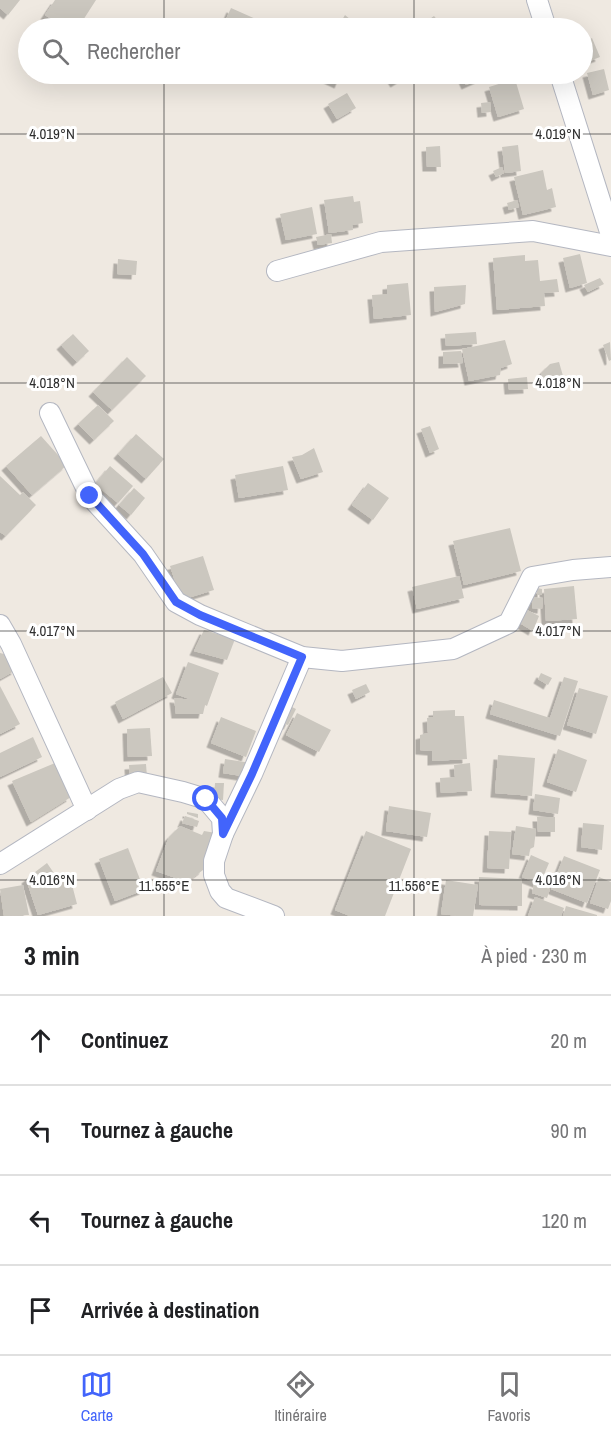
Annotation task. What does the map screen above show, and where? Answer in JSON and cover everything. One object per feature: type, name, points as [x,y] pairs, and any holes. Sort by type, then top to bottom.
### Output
[{"type":"street","points":[[537,0],[543,18]]},
{"type":"street","points":[[563,84],[611,235]]},
{"type":"street","points":[[278,271],[381,242],[533,231],[611,246]]},
{"type":"street","points":[[50,413],[90,496],[143,554],[176,602],[200,615],[302,657],[342,661],[453,649],[509,623],[532,577],[611,567]]},
{"type":"street","points":[[0,625],[11,644],[87,810]]},
{"type":"street","points":[[274,916],[226,897],[220,891],[214,875],[214,861],[223,834],[252,774],[302,657]]},
{"type":"street","points":[[0,864],[119,789],[138,782],[206,799],[222,818],[223,834]]},
{"type":"building","points":[[0,0],[20,0],[8,15],[0,8]]},
{"type":"building","points":[[55,0],[96,0],[84,18],[50,18],[45,15]]},
{"type":"building","points":[[231,8],[254,18],[226,18]]},
{"type":"building","points":[[593,40],[600,57],[593,60]]},
{"type":"building","points":[[604,69],[609,90],[593,95],[590,84],[593,84],[593,72]]},
{"type":"building","points":[[499,84],[516,84],[524,109],[498,117],[489,87]]},
{"type":"building","points":[[347,93],[356,108],[337,119],[328,104]]},
{"type":"building","points":[[490,102],[491,112],[482,113],[481,103]]},
{"type":"building","points":[[518,145],[521,171],[505,173],[502,147]]},
{"type":"building","points":[[440,146],[441,167],[427,167],[426,147]]},
{"type":"building","points":[[502,167],[504,173],[496,177],[493,171]]},
{"type":"building","points":[[543,170],[547,190],[552,188],[556,207],[523,215],[514,177]]},
{"type":"building","points":[[353,196],[354,202],[360,201],[363,223],[352,225],[353,230],[329,233],[324,200]]},
{"type":"building","points":[[517,200],[519,207],[509,210],[507,203]]},
{"type":"building","points":[[312,207],[317,234],[286,240],[280,214]]},
{"type":"building","points":[[331,234],[332,243],[318,245],[316,237]]},
{"type":"building","points":[[580,254],[587,283],[570,288],[563,258]]},
{"type":"building","points":[[525,255],[525,261],[538,260],[540,281],[557,279],[559,292],[544,293],[545,306],[497,310],[493,258]]},
{"type":"building","points":[[118,259],[137,261],[136,275],[117,274]]},
{"type":"building","points":[[600,278],[604,284],[588,292],[584,285]]},
{"type":"building","points":[[408,283],[411,315],[374,319],[372,295],[387,294],[387,285]]},
{"type":"building","points":[[466,285],[465,304],[435,312],[434,287]]},
{"type":"building","points":[[476,332],[477,344],[446,346],[445,334]]},
{"type":"building","points":[[73,334],[89,351],[77,362],[61,345]]},
{"type":"building","points":[[505,340],[512,364],[501,368],[500,375],[469,381],[462,349]]},
{"type":"building","points":[[610,342],[611,360],[609,361],[603,345]]},
{"type":"building","points":[[461,351],[463,363],[443,364],[443,352]]},
{"type":"building","points":[[127,357],[146,376],[112,410],[93,392]]},
{"type":"building","points":[[559,362],[563,376],[544,381],[541,373],[550,364]]},
{"type":"building","points":[[527,377],[528,389],[509,390],[508,379]]},
{"type":"building","points":[[98,405],[114,421],[94,440],[78,424]]},
{"type":"building","points":[[430,426],[439,449],[430,453],[421,429]]},
{"type":"building","points":[[136,434],[164,459],[146,479],[118,454]]},
{"type":"building","points":[[41,436],[67,465],[32,495],[6,466]]},
{"type":"building","points":[[314,448],[323,472],[301,479],[292,457],[302,455]]},
{"type":"building","points":[[110,466],[133,486],[118,503],[95,484]]},
{"type":"building","points":[[283,466],[288,490],[239,498],[235,475]]},
{"type":"building","points":[[0,476],[20,495],[23,492],[36,505],[6,536],[0,532]]},
{"type":"building","points":[[368,483],[389,498],[373,520],[352,505]]},
{"type":"building","points":[[134,488],[145,498],[131,515],[119,505]]},
{"type":"building","points":[[510,528],[521,571],[464,585],[453,541]]},
{"type":"building","points":[[203,556],[214,590],[181,600],[170,566]]},
{"type":"building","points":[[459,576],[464,598],[417,609],[412,587]]},
{"type":"building","points":[[574,586],[577,619],[546,621],[544,589]]},
{"type":"building","points":[[537,588],[542,589],[542,595],[537,595]]},
{"type":"building","points":[[532,597],[543,598],[542,609],[532,608]]},
{"type":"building","points":[[527,610],[539,616],[533,631],[518,622]]},
{"type":"building","points":[[204,630],[235,639],[227,660],[194,651]]},
{"type":"building","points":[[0,653],[8,655],[16,670],[0,679]]},
{"type":"building","points":[[188,662],[219,673],[203,714],[176,714],[174,698],[192,700],[176,694]]},
{"type":"building","points":[[541,673],[552,678],[548,685],[538,679]]},
{"type":"building","points":[[163,677],[172,693],[123,719],[115,702]]},
{"type":"building","points":[[564,677],[578,681],[560,736],[490,714],[494,700],[550,718]]},
{"type":"building","points":[[366,684],[370,692],[356,699],[352,690]]},
{"type":"building","points":[[0,686],[20,724],[0,734]]},
{"type":"building","points":[[579,688],[608,696],[596,734],[567,725]]},
{"type":"building","points":[[290,706],[296,709],[288,725],[282,723]]},
{"type":"building","points":[[455,710],[455,716],[464,716],[467,759],[432,761],[432,751],[420,750],[420,735],[428,733],[427,718],[433,717],[433,711]]},
{"type":"building","points":[[297,713],[331,730],[319,752],[286,735]]},
{"type":"building","points":[[221,717],[256,731],[246,757],[211,743]]},
{"type":"building","points":[[150,728],[152,756],[128,757],[127,729]]},
{"type":"building","points":[[33,737],[42,757],[0,777],[0,753]]},
{"type":"building","points":[[558,749],[587,760],[576,792],[547,782]]},
{"type":"building","points":[[498,755],[535,758],[532,796],[495,793]]},
{"type":"building","points":[[225,759],[251,763],[248,777],[223,773]]},
{"type":"building","points":[[55,763],[71,797],[31,822],[12,781]]},
{"type":"building","points":[[470,763],[472,791],[441,793],[440,778],[455,777],[454,765]]},
{"type":"building","points":[[146,764],[147,777],[130,779],[129,765]]},
{"type":"building","points":[[215,783],[224,783],[223,800],[214,799]]},
{"type":"building","points":[[535,794],[560,798],[558,814],[533,810]]},
{"type":"building","points":[[389,806],[431,813],[427,837],[386,831]]},
{"type":"building","points":[[187,812],[198,814],[198,818],[187,814]]},
{"type":"building","points":[[185,816],[199,821],[197,827],[182,823]]},
{"type":"building","points":[[537,817],[555,817],[555,832],[538,832]]},
{"type":"building","points":[[583,823],[604,825],[602,850],[581,847]]},
{"type":"building","points":[[180,826],[202,835],[204,831],[216,833],[203,870],[187,882],[156,871],[169,837]]},
{"type":"building","points":[[516,826],[536,829],[534,847],[530,849],[529,856],[512,854]]},
{"type":"building","points":[[366,831],[411,849],[385,916],[350,916],[335,910]]},
{"type":"building","points":[[489,831],[511,832],[509,869],[487,868]]},
{"type":"building","points":[[128,848],[144,890],[115,901],[99,859]]},
{"type":"building","points":[[531,855],[549,863],[540,884],[522,877]]},
{"type":"building","points":[[564,856],[600,870],[587,903],[551,889]]},
{"type":"building","points":[[47,863],[60,882],[70,877],[77,904],[38,915],[26,879]]},
{"type":"building","points":[[479,877],[522,879],[522,906],[479,905]]},
{"type":"building","points":[[599,877],[611,882],[611,901],[608,909],[590,903]]},
{"type":"building","points":[[446,880],[478,885],[473,916],[441,914]]},
{"type":"building","points":[[534,884],[550,889],[547,898],[532,893]]},
{"type":"building","points":[[23,885],[29,915],[4,916],[0,889]]},
{"type":"building","points":[[535,897],[564,908],[561,916],[528,916]]},
{"type":"building","points":[[566,906],[597,915],[597,916],[563,916]]},
{"type":"route","points":[[90,496],[143,554],[176,602],[200,615],[302,657],[252,774],[223,834],[222,818],[206,799]]}]
